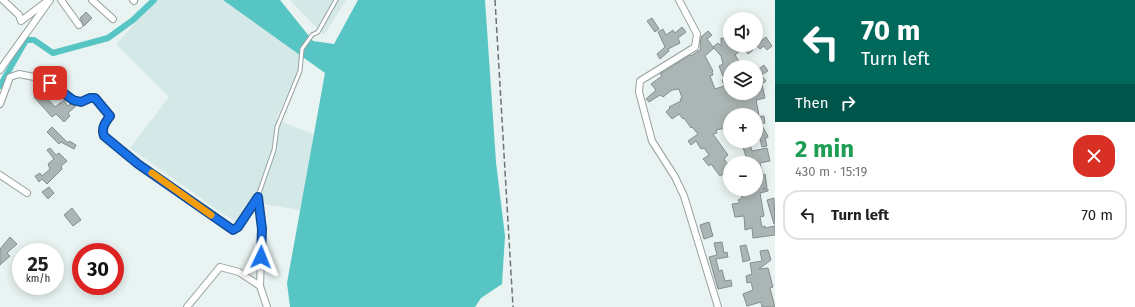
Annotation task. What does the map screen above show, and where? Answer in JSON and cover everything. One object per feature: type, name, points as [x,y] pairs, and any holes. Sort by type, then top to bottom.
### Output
[{"type":"street","points":[[3,0],[19,15],[22,21],[49,0]]},
{"type":"street","points":[[0,70],[49,0]]},
{"type":"street","points":[[61,0],[79,25]]},
{"type":"street","points":[[92,0],[114,19]]},
{"type":"street","points":[[679,0],[697,34],[694,47],[640,81],[639,92],[652,141],[675,177],[684,196],[718,307]]},
{"type":"street","points":[[0,104],[10,77],[19,74],[34,77],[44,82],[54,84],[73,100],[81,102],[90,98],[95,98],[110,116],[104,124],[102,131],[104,136],[138,164],[233,230],[238,227],[258,197]]},
{"type":"street","points":[[0,174],[27,193]]},
{"type":"street","points":[[258,197],[262,229],[260,286],[267,307]]},
{"type":"street","points":[[187,307],[220,267],[238,272],[260,286]]},
{"type":"lane","points":[[258,197],[274,150],[277,127],[300,71],[302,49],[312,35],[318,32],[336,0]]},
{"type":"shaded area","points":[[156,0],[223,0],[306,54],[276,119],[314,135],[301,210],[257,203],[239,224],[130,148],[169,97],[116,44]]},
{"type":"shaded area","points":[[290,0],[346,0],[324,35]]},
{"type":"water","points":[[223,0],[280,0],[313,41],[334,44],[358,0],[485,0],[496,162],[505,236],[502,284],[481,298],[475,307],[290,307],[287,283],[325,73]]},
{"type":"building","points":[[86,12],[92,18],[84,26],[80,18]]},
{"type":"building","points":[[652,18],[659,29],[655,32],[647,21]]},
{"type":"building","points":[[682,27],[686,32],[678,38],[680,43],[668,49],[669,51],[660,59],[657,54],[665,47],[658,32],[663,29],[666,35],[673,30],[675,33]]},
{"type":"building","points":[[708,31],[712,35],[707,39],[713,47],[718,43],[721,46],[721,38],[723,38],[723,52],[739,52],[735,55],[738,60],[723,60],[723,64],[721,56],[714,48],[705,56],[713,71],[713,75],[710,76],[715,89],[723,86],[723,100],[756,100],[758,108],[723,108],[723,128],[716,130],[717,133],[713,134],[728,155],[723,156],[723,174],[720,176],[711,164],[709,166],[703,159],[709,155],[704,148],[701,149],[696,141],[691,145],[688,141],[698,134],[679,114],[672,119],[666,112],[670,108],[669,107],[681,101],[680,99],[682,98],[679,89],[672,90],[663,97],[660,95],[649,102],[646,99],[656,90],[651,84],[662,76],[660,74],[701,49],[701,37]]},
{"type":"building","points":[[766,37],[772,46],[767,50],[764,46],[763,47],[763,39]]},
{"type":"building","points":[[723,64],[723,76],[719,66]]},
{"type":"building","points":[[764,65],[768,71],[763,74],[763,66]]},
{"type":"building","points":[[45,70],[59,78],[63,74],[65,76],[59,83],[53,79],[48,79],[42,76]]},
{"type":"building","points":[[39,93],[44,98],[46,97],[55,107],[64,100],[68,106],[70,104],[76,106],[68,113],[70,116],[64,122],[56,114],[52,117],[34,97]]},
{"type":"building","points":[[763,116],[765,123],[763,124]]},
{"type":"building","points":[[52,127],[68,143],[69,141],[76,145],[74,149],[61,142],[59,144],[47,132]]},
{"type":"building","points":[[763,127],[768,136],[765,138],[767,146],[763,147]]},
{"type":"building","points":[[50,148],[56,155],[59,153],[67,161],[61,166],[62,169],[47,184],[42,179],[39,182],[35,176],[40,173],[42,176],[50,169],[48,164],[54,159],[47,150]]},
{"type":"building","points":[[743,148],[751,148],[752,151],[767,148],[770,161],[763,162],[763,156],[746,156]]},
{"type":"building","points":[[765,174],[767,188],[763,189],[763,175]]},
{"type":"building","points":[[49,187],[54,193],[48,199],[42,192]]},
{"type":"building","points":[[763,189],[768,189],[768,191],[763,192]]},
{"type":"building","points":[[741,196],[761,196],[764,216],[760,217],[762,227],[765,226],[765,228],[775,226],[775,235],[753,238],[752,228],[745,230],[744,216],[735,217],[732,204],[740,203],[738,200],[742,198]]},
{"type":"building","points":[[774,198],[775,224],[767,200]]},
{"type":"building","points":[[72,208],[81,220],[73,226],[64,215]]},
{"type":"building","points":[[709,222],[713,236],[704,239],[700,225]]},
{"type":"building","points":[[10,237],[16,243],[12,243],[12,248],[7,253],[10,256],[0,265],[0,249]]},
{"type":"building","points":[[722,242],[724,253],[727,252],[728,257],[716,259],[719,271],[722,270],[725,281],[731,280],[732,286],[718,289],[709,257],[717,255],[714,243]]},
{"type":"building","points":[[746,245],[750,260],[743,262],[740,246]]},
{"type":"building","points":[[768,250],[771,260],[759,269],[768,268],[773,287],[770,288],[775,307],[762,307],[761,302],[747,306],[743,294],[753,290],[751,282],[747,283],[746,276],[752,274],[750,263],[762,261],[760,251]]},
{"type":"waterway","points":[[0,86],[26,40],[34,40],[53,53],[108,38],[133,20],[154,0]]},
{"type":"railway","points":[[495,0],[513,307]]},
{"type":"slow traffic","points":[[152,173],[211,215]]},
{"type":"route","points":[[50,83],[54,84],[73,100],[81,102],[90,98],[95,98],[100,102],[110,116],[104,124],[102,131],[104,136],[138,164],[233,230],[238,227],[258,197],[262,229],[261,257]]}]
